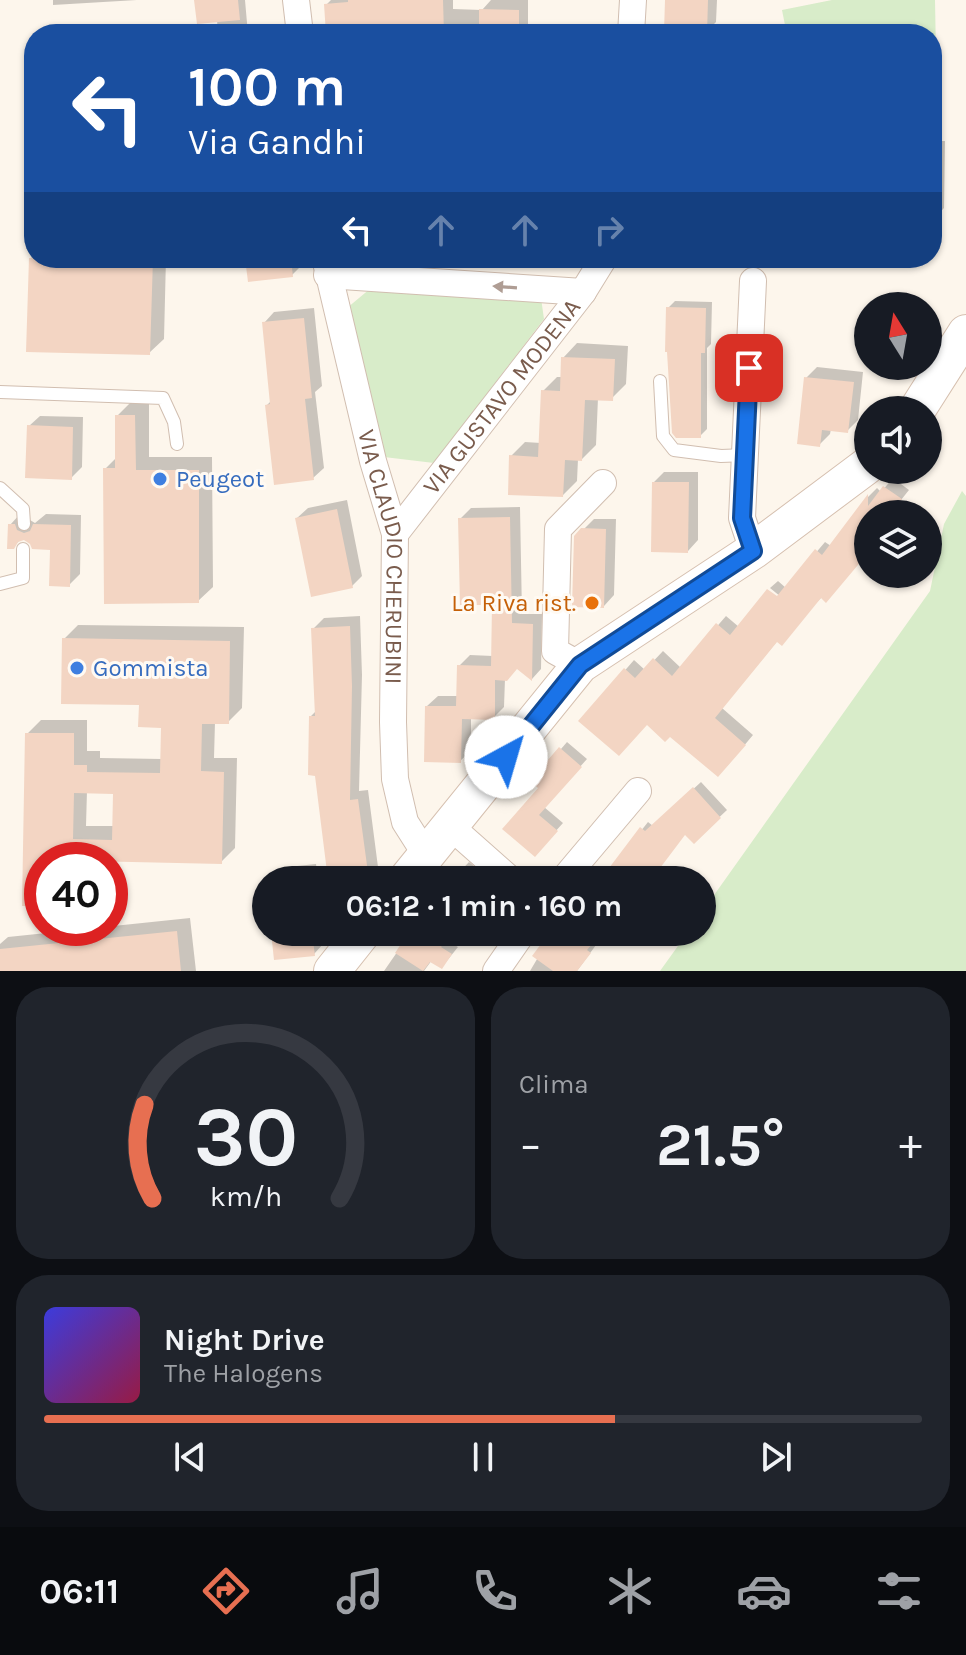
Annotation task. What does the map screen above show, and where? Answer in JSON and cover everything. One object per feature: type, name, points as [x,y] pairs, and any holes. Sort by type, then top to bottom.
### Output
[{"type":"street","points":[[296,0],[299,24]]},
{"type":"street","points":[[629,1],[630,24]]},
{"type":"street","name":"VIA CLAUDIO CHERUBINI","points":[[326,268],[373,461],[395,534],[395,779],[416,866]]},
{"type":"street","points":[[346,268],[583,292]]},
{"type":"street","name":"VIA GUSTAVO MODENA","points":[[395,534],[583,292],[598,268]]},
{"type":"street","points":[[753,281],[742,518],[753,551]]},
{"type":"street","points":[[926,396],[966,333]]},
{"type":"street","points":[[418,866],[580,665],[753,551],[854,475]]},
{"type":"street","points":[[580,665],[555,651],[558,529],[603,483]]},
{"type":"street","points":[[575,866],[638,791]]},
{"type":"street","points":[[450,826],[495,866]]},
{"type":"street","points":[[332,971],[352,946]]},
{"type":"street","points":[[496,971],[513,946]]},
{"type":"lane","points":[[660,381],[663,436],[674,450],[721,456],[746,455]]},
{"type":"lane","points":[[0,392],[163,398],[174,422],[177,444]]},
{"type":"lane","points":[[0,488],[23,509],[24,524]]},
{"type":"lane","points":[[0,584],[23,578],[23,549]]},
{"type":"green space","points":[[832,0],[935,0],[935,24],[785,24],[782,10]]},
{"type":"green space","points":[[371,288],[541,298],[544,319],[434,463],[384,457],[347,308]]},
{"type":"green space","points":[[962,491],[966,496],[966,971],[660,971],[678,946],[716,946],[716,892],[931,588],[942,588],[944,524]]},
{"type":"building","points":[[194,0],[238,0],[240,20],[197,24]]},
{"type":"building","points":[[443,0],[444,24],[325,24],[324,4]]},
{"type":"building","points":[[665,0],[708,0],[707,24],[664,24]]},
{"type":"building","points":[[479,9],[519,10],[519,24],[479,24]]},
{"type":"building","points":[[29,268],[153,268],[150,355],[26,352]]},
{"type":"building","points":[[246,268],[292,268],[293,277],[248,282]]},
{"type":"building","points":[[666,307],[706,308],[705,353],[701,353],[701,438],[676,438],[672,433],[665,352]]},
{"type":"building","points":[[304,318],[312,398],[305,399],[314,480],[274,485],[265,405],[270,404],[262,322]]},
{"type":"building","points":[[561,357],[615,359],[613,401],[585,400],[582,461],[565,460],[563,497],[508,495],[509,455],[538,457],[541,390],[560,391]]},
{"type":"building","points":[[804,377],[854,382],[848,433],[822,430],[820,447],[797,444]]},
{"type":"building","points":[[115,415],[135,415],[136,470],[199,470],[199,603],[104,604],[103,468],[115,468]]},
{"type":"building","points":[[27,425],[73,427],[72,480],[25,478]]},
{"type":"building","points":[[652,482],[689,482],[688,553],[651,552]]},
{"type":"building","points":[[883,486],[902,499],[901,500],[872,500]]},
{"type":"building","points":[[337,509],[353,588],[311,597],[295,518]]},
{"type":"building","points":[[854,513],[854,570],[826,603],[821,598],[782,646],[777,642],[715,718],[746,745],[718,777],[670,737],[665,742],[647,725],[619,756],[578,721],[624,668],[635,678],[653,658],[672,676],[716,623],[730,635],[767,589],[777,596],[815,549],[822,555]]},
{"type":"building","points":[[510,517],[512,623],[533,624],[532,681],[517,669],[507,681],[495,680],[495,720],[462,719],[461,763],[424,762],[425,706],[456,706],[457,665],[491,666],[492,605],[460,605],[458,518]]},
{"type":"building","points":[[8,524],[15,524],[17,530],[24,533],[30,531],[33,524],[71,525],[70,587],[49,586],[50,550],[32,549],[24,540],[18,542],[14,549],[7,549]]},
{"type":"building","points":[[581,528],[606,529],[604,608],[572,607],[574,536]]},
{"type":"building","points":[[350,626],[350,800],[358,799],[367,866],[326,866],[315,776],[308,775],[309,716],[315,716],[311,628]]},
{"type":"building","points":[[62,638],[230,641],[229,724],[202,724],[201,771],[224,772],[222,864],[128,862],[128,842],[24,842],[22,906],[25,733],[74,733],[74,765],[87,765],[87,772],[160,773],[161,728],[138,727],[139,705],[61,704]],"holes":[[[74,793],[113,794],[112,840],[73,839]]]},
{"type":"building","points":[[559,747],[582,767],[539,815],[558,831],[535,857],[502,829],[538,788],[530,781]]},
{"type":"building","points":[[693,787],[721,818],[694,844],[685,835],[662,866],[611,866],[640,827],[645,831]]},
{"type":"building","points":[[177,931],[181,971],[0,971],[0,949],[128,946],[128,936]]},
{"type":"building","points":[[272,946],[314,946],[315,956],[274,960]]},
{"type":"building","points":[[400,946],[442,946],[452,954],[442,969],[430,962],[423,971],[395,953]]},
{"type":"building","points":[[540,946],[590,946],[587,950],[591,953],[577,971],[553,971],[532,956]]},
{"type":"place","name":"Peugeot","points":[[160,479]]},
{"type":"place","name":"La Riva rist.","points":[[592,603]]},
{"type":"place","name":"Gommista","points":[[77,668]]},
{"type":"route","points":[[506,757],[580,665],[753,551],[742,518],[749,368]]}]
